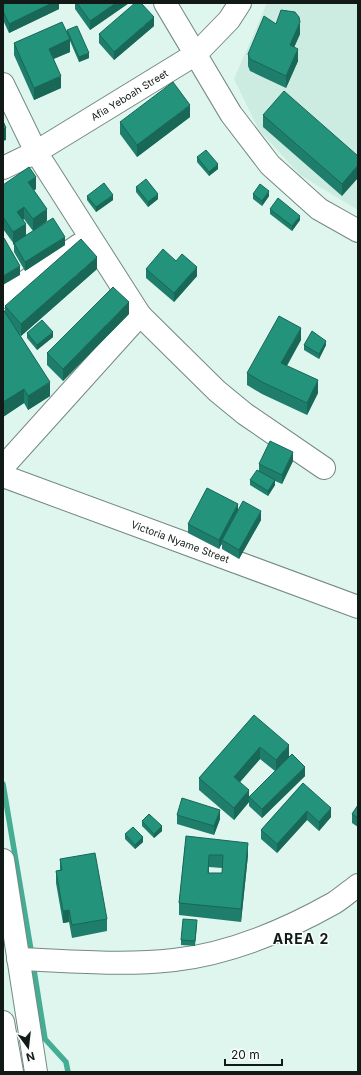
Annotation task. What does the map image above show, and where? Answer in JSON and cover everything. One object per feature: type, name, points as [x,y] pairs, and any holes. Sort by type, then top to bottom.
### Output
[{"type":"street","points":[[165,3],[231,114],[270,165],[319,209],[358,231]]},
{"type":"street","name":"Afia Yeboah Street","points":[[3,168],[36,152],[196,54],[229,20],[240,3]]},
{"type":"street","points":[[3,84],[36,152],[140,315],[217,391],[245,414],[324,468]]},
{"type":"street","points":[[3,297],[90,238]]},
{"type":"street","points":[[3,467],[140,315]]},
{"type":"street","name":"Victoria Nyame Street","points":[[3,476],[358,607]]},
{"type":"street","points":[[3,860],[36,1072]]},
{"type":"street","points":[[18,960],[120,963],[175,960],[224,950],[275,932],[335,902],[358,885]]},
{"type":"street","points":[[3,1022],[12,1072]]},
{"type":"shaded area","points":[[267,3],[358,3],[358,210],[300,175],[259,130],[234,79]]},
{"type":"building","points":[[52,3],[9,24],[3,11],[3,4]]},
{"type":"building","points":[[77,3],[116,3],[90,21]]},
{"type":"building","points":[[135,3],[141,3],[154,17],[114,52],[99,34]]},
{"type":"building","points":[[281,10],[295,12],[299,17],[300,22],[290,45],[298,49],[286,76],[250,59],[248,54],[264,16],[276,24]]},
{"type":"building","points":[[62,22],[70,39],[49,49],[61,76],[34,88],[14,43]]},
{"type":"building","points":[[77,26],[89,53],[79,57],[67,30]]},
{"type":"building","points":[[173,82],[190,105],[137,145],[120,122]]},
{"type":"building","points":[[284,91],[358,156],[358,165],[342,184],[263,115]]},
{"type":"building","points":[[3,121],[6,128],[3,129]]},
{"type":"building","points":[[206,150],[218,164],[209,172],[197,157]]},
{"type":"building","points":[[29,167],[36,177],[28,182],[47,209],[33,219],[24,207],[17,212],[26,224],[13,232],[3,217],[3,185]]},
{"type":"building","points":[[146,179],[158,194],[148,202],[136,187]]},
{"type":"building","points":[[104,183],[113,195],[96,207],[87,196]]},
{"type":"building","points":[[260,184],[269,191],[262,201],[253,194]]},
{"type":"building","points":[[278,198],[300,216],[292,226],[270,209]]},
{"type":"building","points":[[53,218],[65,237],[25,262],[14,243]]},
{"type":"building","points":[[3,238],[20,266],[3,276]]},
{"type":"building","points":[[81,239],[97,257],[21,324],[5,306]]},
{"type":"building","points":[[163,249],[176,261],[182,254],[197,267],[174,293],[146,269]]},
{"type":"building","points":[[113,287],[129,302],[63,369],[47,353]]},
{"type":"building","points":[[3,309],[50,382],[28,396],[24,389],[3,402]]},
{"type":"building","points":[[279,316],[301,328],[281,363],[318,380],[307,403],[262,382],[247,373]]},
{"type":"building","points":[[42,320],[53,332],[37,345],[27,333]]},
{"type":"building","points":[[312,331],[326,341],[319,354],[304,345]]},
{"type":"building","points":[[270,441],[293,452],[282,475],[259,464]]},
{"type":"building","points":[[257,470],[275,480],[268,491],[250,480]]},
{"type":"building","points":[[207,488],[238,504],[219,540],[188,524]]},
{"type":"building","points":[[243,501],[261,511],[239,550],[222,540]]},
{"type":"building","points":[[254,715],[289,745],[276,760],[260,747],[234,777],[249,790],[234,808],[199,778]]},
{"type":"building","points":[[292,754],[305,767],[262,809],[249,797]]},
{"type":"building","points":[[303,783],[331,808],[319,822],[307,811],[277,844],[261,830]]},
{"type":"building","points":[[182,798],[220,810],[214,826],[177,815]]},
{"type":"building","points":[[358,805],[358,818],[352,814]]},
{"type":"building","points":[[149,814],[162,826],[154,834],[142,821]]},
{"type":"building","points":[[133,827],[143,837],[135,845],[125,834]]},
{"type":"building","points":[[186,836],[248,843],[241,909],[179,903]],"holes":[[[209,855],[223,855],[222,873],[208,873]]]},
{"type":"building","points":[[95,853],[107,919],[72,925],[69,910],[63,911],[56,871],[62,870],[60,859]]},
{"type":"building","points":[[183,919],[197,920],[195,941],[181,940]]},
{"type":"waterway","points":[[3,784],[32,956]]},
{"type":"waterway","points":[[33,964],[45,1039],[66,1062],[68,1072]]},
{"type":"district","name":"AREA 2","points":[[301,938]]}]
